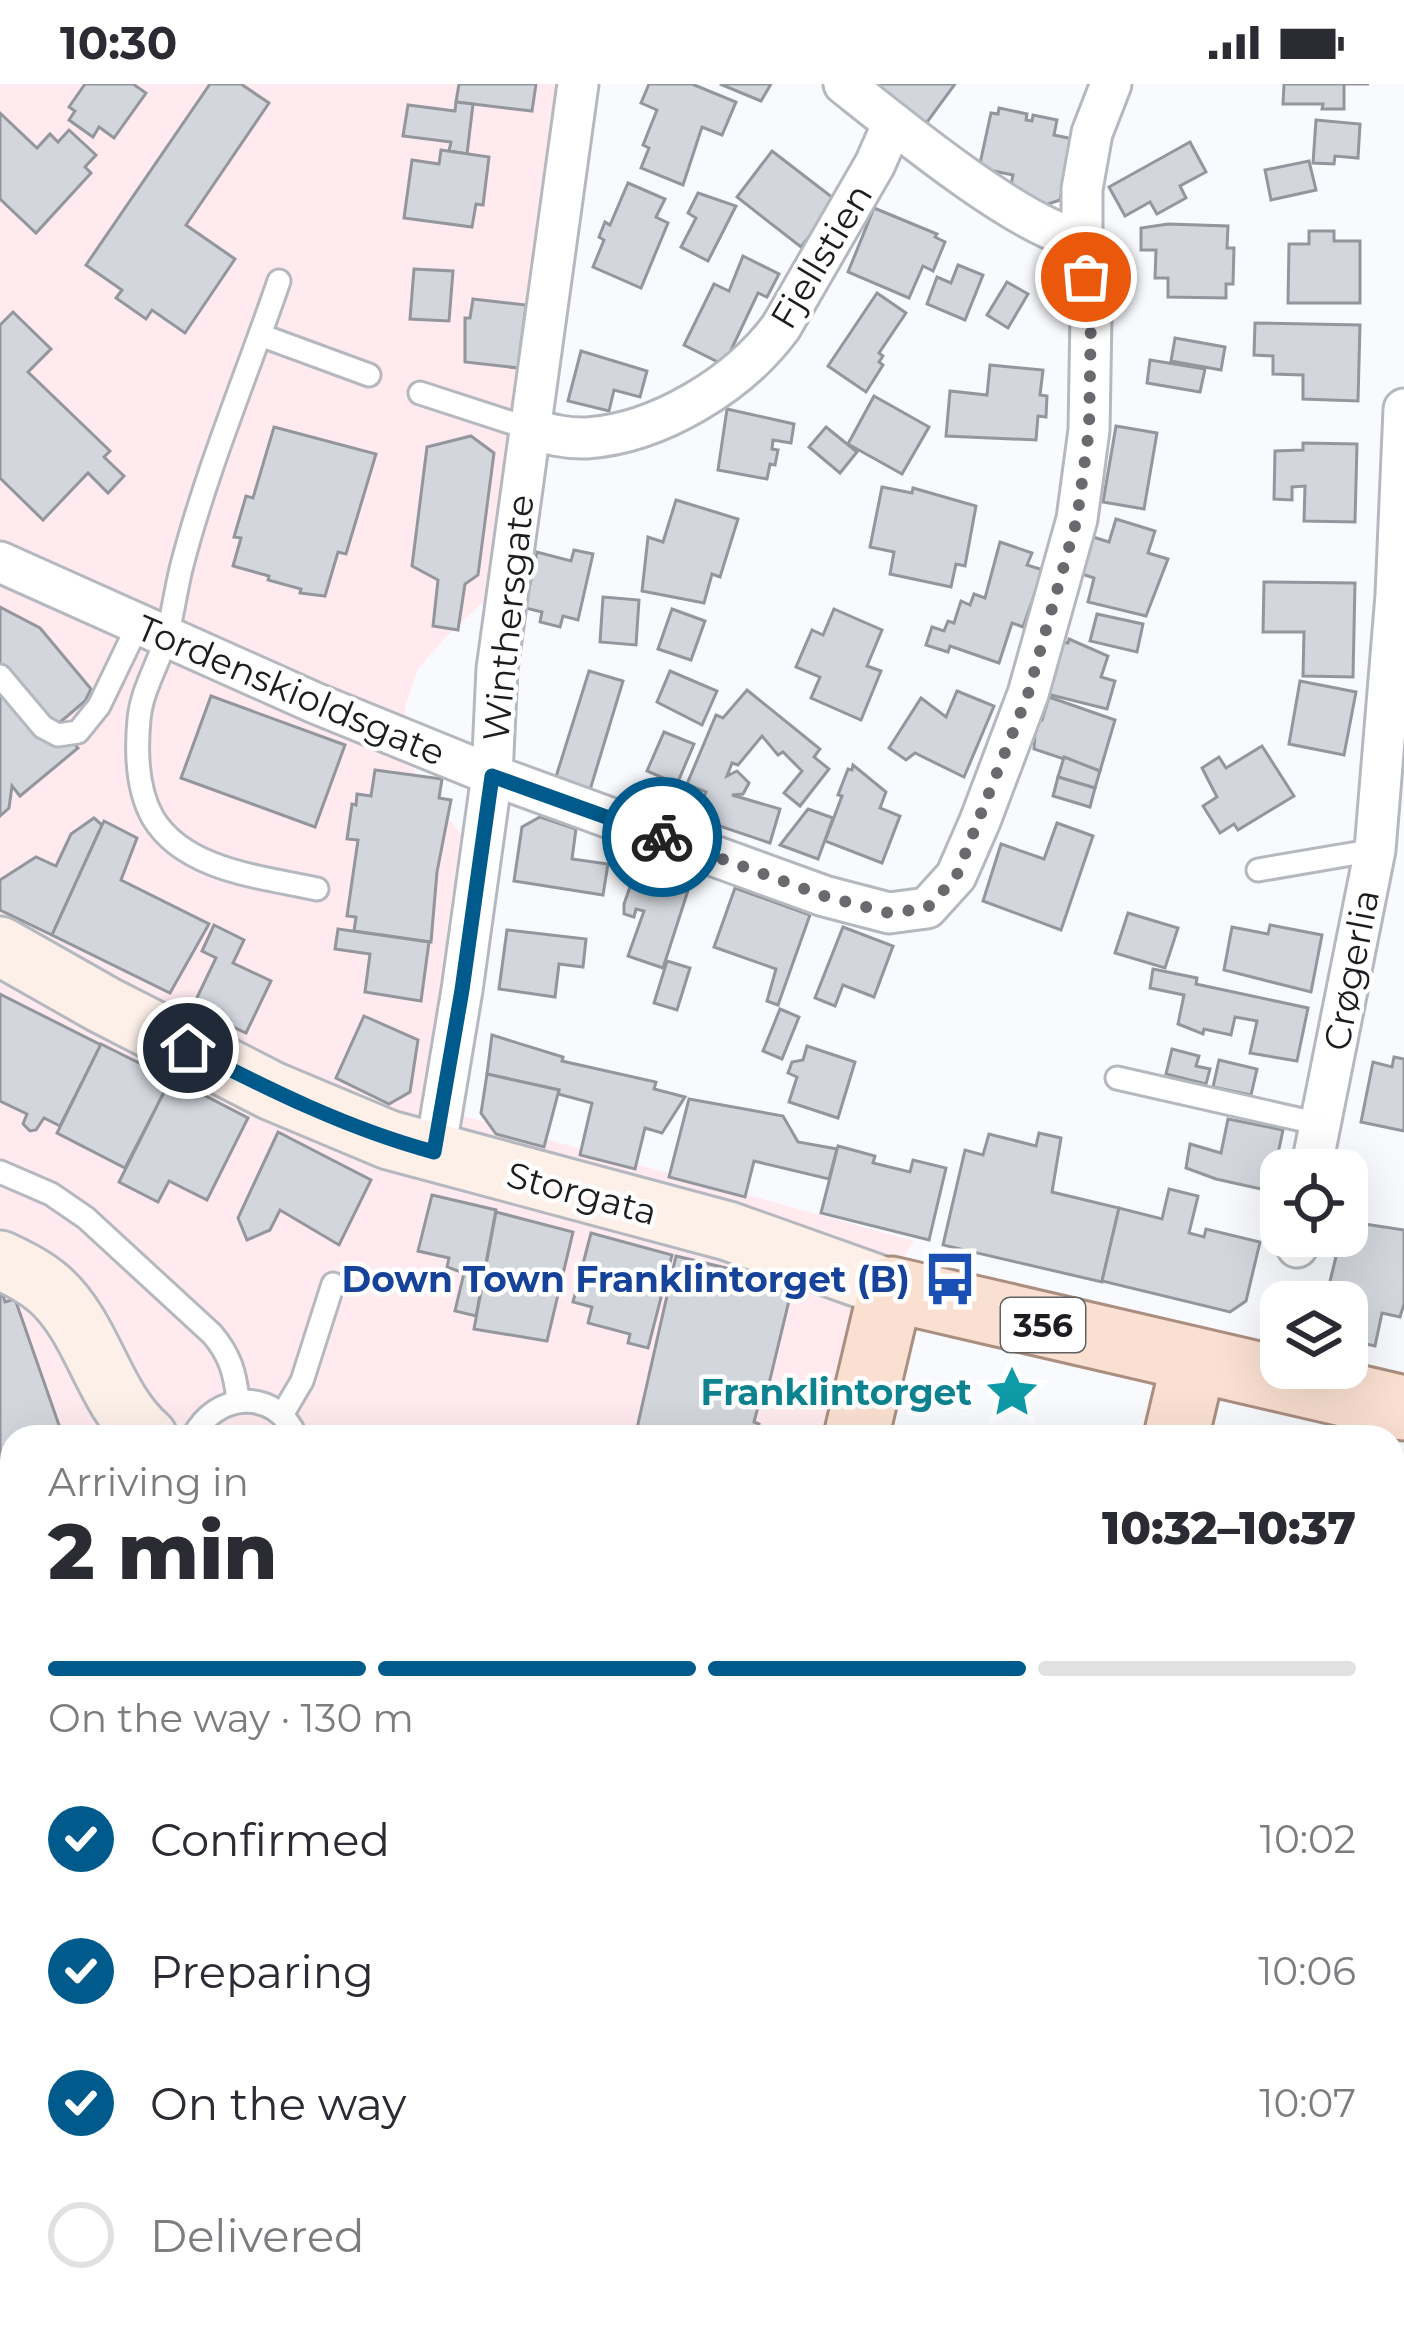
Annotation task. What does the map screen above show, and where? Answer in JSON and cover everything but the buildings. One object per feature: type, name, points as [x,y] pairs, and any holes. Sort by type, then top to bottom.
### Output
[{"type":"main road","name":"Storgata","points":[[891,1289],[1194,1360]]},
{"type":"main road","points":[[859,1425],[891,1289]]},
{"type":"main road","points":[[1179,1425],[1194,1360]]},
{"type":"main road","name":"356","points":[[1194,1360],[1404,1408]]},
{"type":"street","name":"Winthersgate","points":[[434,1152],[492,776],[497,669],[578,84]]},
{"type":"street","points":[[844,84],[1058,236],[1082,239],[1082,189],[1092,133],[1111,84]]},
{"type":"street","name":"Fjellstien","points":[[531,429],[564,437],[622,433],[658,420],[743,369],[781,327],[875,164],[893,123]]},
{"type":"street","name":"Tordenskioldsgate","points":[[0,562],[492,776],[824,896],[889,913],[927,908],[956,877],[980,821],[1028,694],[1077,519],[1089,430],[1091,315],[1082,239]]},
{"type":"street","name":"Crøgerlia","points":[[1316,1149],[1389,858],[1387,728],[1404,410]]},
{"type":"street","name":"Storgata","points":[[0,946],[104,1006],[272,1091],[389,1140],[728,1231],[891,1289]]},
{"type":"street","points":[[0,1260],[51,1290],[76,1324],[121,1408],[137,1425]]},
{"type":"lane","points":[[0,676],[44,727],[58,735],[78,732],[100,706],[152,632],[182,568],[279,281]]},
{"type":"lane","points":[[260,335],[369,375]]},
{"type":"lane","points":[[420,393],[531,429]]},
{"type":"lane","points":[[152,632],[139,717],[139,765],[144,798],[154,820],[174,842],[230,870],[317,890]]},
{"type":"lane","points":[[1258,870],[1389,858]]},
{"type":"lane","points":[[1118,1078],[1320,1124]]},
{"type":"lane","points":[[0,1172],[51,1194],[86,1218],[212,1334],[234,1370],[238,1400]]},
{"type":"lane","points":[[282,1415],[302,1381],[333,1284]]},
{"type":"lane","points":[[199,1425],[219,1406],[238,1400],[257,1401],[282,1415],[288,1425]]},
{"type":"shaded area","points":[[0,84],[563,84],[492,594],[418,669],[405,707],[405,746],[419,783],[461,834],[447,931],[441,1110],[914,1241],[882,1292],[829,1425],[0,1425]]},
{"type":"way so far","points":[[662,837],[824,896],[889,913],[927,908],[956,877],[1028,694],[1077,519],[1089,430],[1091,315],[1086,277]]},
{"type":"place","name":"Down Town Franklintorget (B)","points":[[950,1279]]},
{"type":"place","name":"Franklintorget","points":[[1012,1392]]},
{"type":"route","points":[[188,1048],[272,1091],[389,1140],[434,1152],[492,776],[662,837]]}]
